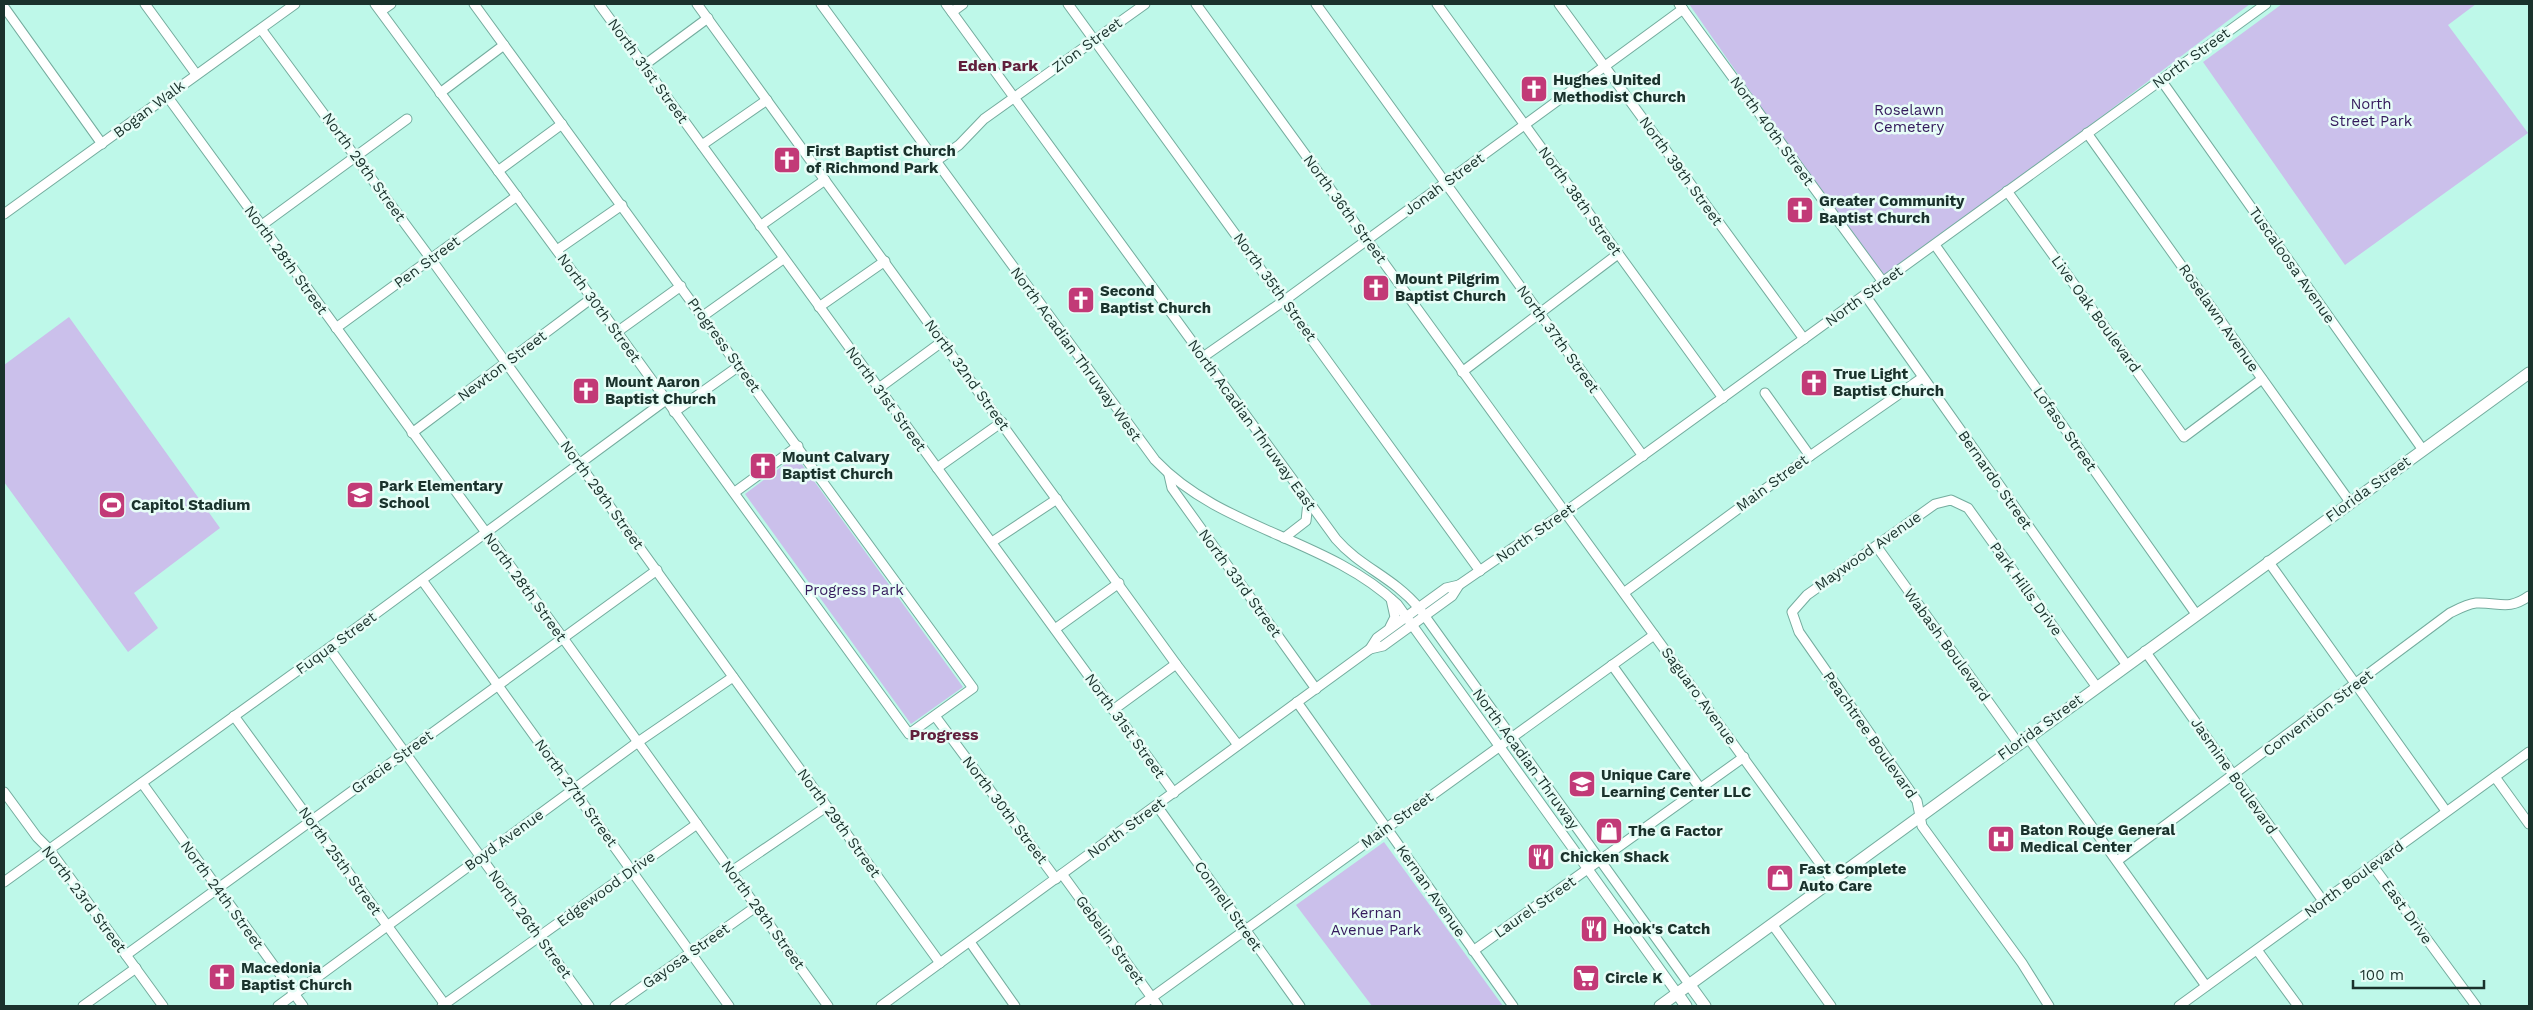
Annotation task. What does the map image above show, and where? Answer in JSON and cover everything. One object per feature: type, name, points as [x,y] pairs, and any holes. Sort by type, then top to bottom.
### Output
[{"type":"main road","name":"Florida Street","points":[[1660,1006],[2126,664],[2529,372]]},
{"type":"main road","name":"North Acadian Thruway","points":[[1689,984],[1705,1006]]},
{"type":"main road","name":"North Acadian Thruway","points":[[1677,993],[1686,1006]]},
{"type":"street","points":[[145,4],[196,74]]},
{"type":"street","points":[[378,8],[391,4]]},
{"type":"street","name":"Progress Street","points":[[474,4],[973,688],[936,716]]},
{"type":"street","name":"North 31st Street","points":[[599,4],[783,260],[1056,629],[1174,793]]},
{"type":"street","name":"North 32nd Street","points":[[697,4],[885,260],[1176,664],[1238,745]]},
{"type":"street","name":"North Acadian Thruway West","points":[[821,4],[1149,453],[1169,475],[1198,496],[1349,568],[1390,597],[1410,620]]},
{"type":"street","name":"North Acadian Thruway East","points":[[946,4],[1308,502],[1346,550],[1388,578],[1422,612]]},
{"type":"street","points":[[952,12],[963,4]]},
{"type":"street","name":"North 35th Street","points":[[1068,4],[1285,300],[1480,571]]},
{"type":"street","name":"Zion Street","points":[[936,161],[958,145],[984,119],[1145,4]]},
{"type":"street","name":"North 36th Street","points":[[1196,4],[1565,512]]},
{"type":"street","name":"North 37th Street","points":[[1316,4],[1643,456]]},
{"type":"street","name":"North 38th Street","points":[[1436,4],[1723,398]]},
{"type":"street","name":"North 39th Street","points":[[1559,4],[1804,339]]},
{"type":"street","name":"North Street","points":[[882,1006],[1370,649],[1377,638],[1422,612],[1446,588],[1459,585],[1565,512],[2266,4]]},
{"type":"street","name":"Bogan Walk","points":[[5,210],[102,144],[196,74],[261,29],[290,5]]},
{"type":"street","name":"Jonah Street","points":[[1203,357],[1368,240],[1604,66],[1681,6]]},
{"type":"street","name":"North 40th Street","points":[[1681,6],[1883,282]]},
{"type":"street","points":[[4,7],[102,144]]},
{"type":"street","name":"North 30th Street","points":[[378,8],[618,332],[674,412],[735,492],[909,734],[936,716],[1059,877]]},
{"type":"street","points":[[643,66],[708,18]]},
{"type":"street","name":"North 29th Street","points":[[261,29],[356,155],[940,963]]},
{"type":"street","points":[[440,92],[504,45]]},
{"type":"street","name":"Tuscaloosa Avenue","points":[[2161,80],[2423,450]]},
{"type":"street","name":"North 28th Street","points":[[167,96],[564,638],[828,1006]]},
{"type":"street","points":[[702,145],[767,100]]},
{"type":"street","points":[[262,226],[407,119]]},
{"type":"street","points":[[498,171],[562,124]]},
{"type":"street","name":"Roselawn Avenue","points":[[2088,133],[2350,502]]},
{"type":"street","points":[[760,226],[825,180]]},
{"type":"street","name":"Live Oak Boulevard","points":[[2007,191],[2184,436],[2262,379]]},
{"type":"street","name":"Pen Street","points":[[336,328],[518,196]]},
{"type":"street","points":[[557,250],[622,205]]},
{"type":"street","name":"Lofaso Street","points":[[1935,245],[2196,614]]},
{"type":"street","points":[[1462,372],[1618,254]]},
{"type":"street","points":[[703,316],[783,260]]},
{"type":"street","points":[[819,307],[885,260]]},
{"type":"street","points":[[618,332],[681,286]]},
{"type":"street","name":"Bernardo Street","points":[[1865,295],[2126,664]]},
{"type":"street","name":"Newton Street","points":[[412,433],[592,298]]},
{"type":"street","points":[[878,388],[943,341]]},
{"type":"street","points":[[674,412],[739,366]]},
{"type":"street","name":"Main Street","points":[[1625,592],[1810,456],[1922,378]]},
{"type":"street","points":[[1765,393],[1810,456]]},
{"type":"street","name":"Fuqua Street","points":[[4,882],[486,534],[666,400]]},
{"type":"street","points":[[937,468],[1002,422]]},
{"type":"street","points":[[735,492],[798,446]]},
{"type":"street","name":"North 33rd Street","points":[[1169,475],[1172,488],[1316,689]]},
{"type":"street","points":[[992,542],[1057,498]]},
{"type":"street","name":"Maywood Avenue","points":[[1792,612],[1806,595],[1877,547],[1935,504],[1951,500]]},
{"type":"street","name":"Park Hills Drive","points":[[1951,500],[1968,508],[2096,686]]},
{"type":"street","points":[[1284,538],[1306,521],[1308,502]]},
{"type":"street","name":"Saguaro Avenue","points":[[1565,512],[1625,592],[1654,635],[1832,880]]},
{"type":"street","name":"Wabash Boulevard","points":[[1877,547],[2018,743]]},
{"type":"street","points":[[2268,561],[2446,812]]},
{"type":"street","name":"Gracie Street","points":[[126,955],[657,570]]},
{"type":"street","name":"North 27th Street","points":[[422,580],[729,1006]]},
{"type":"street","points":[[1056,629],[1119,583]]},
{"type":"street","name":"Convention Street","points":[[2117,861],[2450,613],[2475,603],[2506,606],[2519,603],[2529,596]]},
{"type":"street","points":[[1388,630],[1395,617],[1390,597]]},
{"type":"street","name":"North Acadian Thruway","points":[[1422,612],[1689,984]]},
{"type":"street","name":"Peachtree Boulevard","points":[[1792,612],[1799,632],[1917,801],[1922,826],[2022,963],[2049,1006]]},
{"type":"street","name":"North Street","points":[[1370,649],[1383,646],[1410,620]]},
{"type":"street","name":"North Acadian Thruway","points":[[1410,620],[1677,993]]},
{"type":"street","name":"Main Street","points":[[1140,1006],[1654,635]]},
{"type":"street","name":"North 26th Street","points":[[329,648],[589,1006]]},
{"type":"street","name":"Jasmine Boulevard","points":[[2145,651],[2323,902]]},
{"type":"street","points":[[1113,710],[1176,664]]},
{"type":"street","points":[[1612,665],[1700,788]]},
{"type":"street","name":"Boyd Avenue","points":[[278,1006],[638,742],[732,677]]},
{"type":"street","name":"Kernan Avenue","points":[[1297,702],[1513,1006]]},
{"type":"street","name":"North 25th Street","points":[[234,716],[444,1006]]},
{"type":"street","points":[[2028,736],[2206,986]]},
{"type":"street","name":"North Boulevard","points":[[2178,1006],[2529,752]]},
{"type":"street","name":"Laurel Street","points":[[1473,951],[1744,758]]},
{"type":"street","points":[[2494,777],[2529,824]]},
{"type":"street","name":"North 24th Street","points":[[142,783],[303,1006]]},
{"type":"street","name":"North 23rd Street","points":[[4,792],[37,838],[49,849],[163,1006]]},
{"type":"street","name":"Connell Street","points":[[1157,806],[1300,1006]]},
{"type":"street","points":[[732,871],[826,807]]},
{"type":"street","name":"Edgewood Drive","points":[[444,1006],[696,824]]},
{"type":"street","name":"East Drive","points":[[2373,866],[2476,1006]]},
{"type":"street","name":"Gebelin Street","points":[[1059,877],[1158,1006]]},
{"type":"street","name":"Gayosa Street","points":[[615,1006],[757,906]]},
{"type":"street","points":[[1772,924],[1831,1006]]},
{"type":"street","points":[[970,942],[1015,1006]]},
{"type":"street","points":[[2257,950],[2298,1006]]},
{"type":"street","points":[[84,1006],[136,968]]},
{"type":"green space","name":"Roselawn Cemetery","points":[[1689,4],[2250,4],[1883,282]]},
{"type":"green space","name":"North Street Park","points":[[2282,4],[2476,4],[2448,25],[2528,133],[2345,265],[2203,62]]},
{"type":"green space","name":"Capitol Stadium","points":[[69,317],[220,528],[134,593],[158,628],[128,652],[4,482],[4,365]]},
{"type":"green space","name":"Progress Park","points":[[796,456],[963,687],[911,724],[745,494]]},
{"type":"green space","name":"Kernan Avenue Park","points":[[1384,842],[1503,1006],[1372,1006],[1296,905]]},
{"type":"place","name":"Hughes United Methodist Church","points":[[1534,89]]},
{"type":"place","name":"First Baptist Church of Richmond Park","points":[[787,160]]},
{"type":"place","name":"Greater Community Baptist Church","points":[[1800,210]]},
{"type":"place","name":"Mount Pilgrim Baptist Church","points":[[1376,288]]},
{"type":"place","name":"Second Baptist Church","points":[[1081,300]]},
{"type":"place","name":"True Light Baptist Church","points":[[1814,383]]},
{"type":"place","name":"Mount Aaron Baptist Church","points":[[586,391]]},
{"type":"place","name":"Mount Calvary Baptist Church","points":[[763,466]]},
{"type":"place","name":"Park Elementary School","points":[[360,495]]},
{"type":"place","name":"Capitol Stadium","points":[[112,505]]},
{"type":"place","name":"Unique Care Learning Center LLC","points":[[1582,784]]},
{"type":"place","name":"The G Factor","points":[[1609,831]]},
{"type":"place","name":"Baton Rouge General Medical Center","points":[[2001,839]]},
{"type":"place","name":"Chicken Shack","points":[[1541,857]]},
{"type":"place","name":"Fast Complete Auto Care","points":[[1780,878]]},
{"type":"place","name":"Hook's Catch","points":[[1594,929]]},
{"type":"place","name":"Macedonia Baptist Church","points":[[222,977]]},
{"type":"place","name":"Circle K","points":[[1586,978]]},
{"type":"district","name":"Eden Park","points":[[998,65]]},
{"type":"district","name":"Progress","points":[[944,734]]}]
